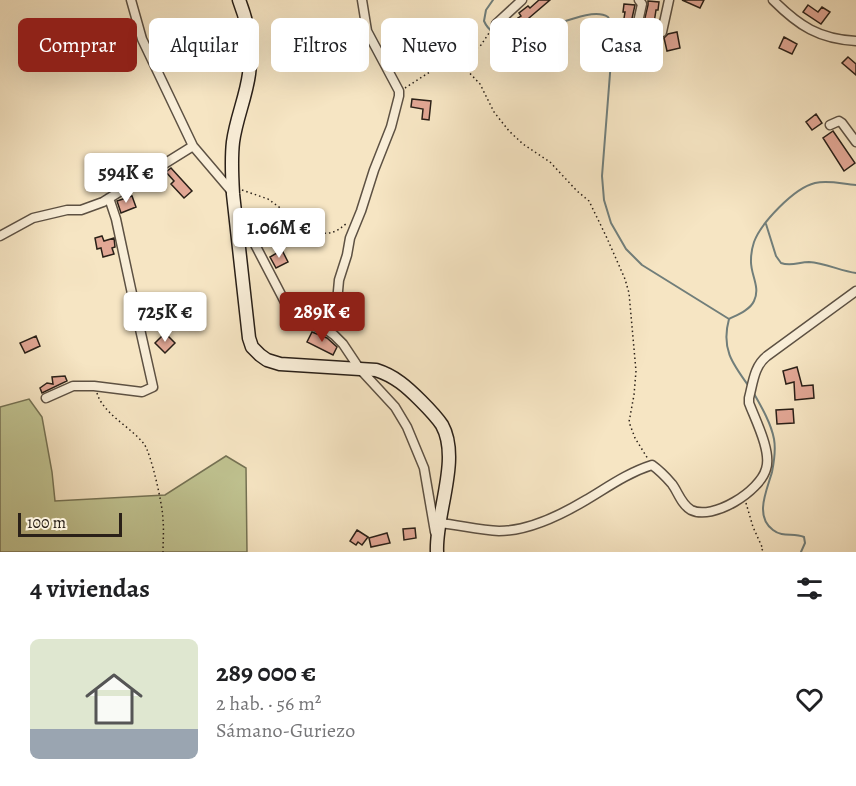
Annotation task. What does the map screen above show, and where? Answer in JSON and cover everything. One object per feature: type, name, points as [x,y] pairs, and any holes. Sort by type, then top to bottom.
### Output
[{"type":"street","points":[[131,0],[142,39],[193,146],[233,195],[286,306],[292,314],[305,322],[327,330],[343,344],[359,368],[395,407],[407,427],[424,468],[437,546]]},
{"type":"street","points":[[239,0],[251,53],[250,73],[233,141],[233,195],[246,317],[252,347],[267,360],[280,364],[359,368],[389,374],[427,407],[443,427],[448,453],[448,476],[437,546]]},
{"type":"street","points":[[327,330],[329,316],[337,302],[339,280],[350,238],[374,170],[392,128],[399,96],[399,91],[367,31],[362,0]]},
{"type":"street","points":[[502,18],[522,0]]},
{"type":"street","points":[[639,0],[642,4],[639,18]]},
{"type":"street","points":[[663,27],[669,0]]},
{"type":"street","points":[[773,0],[805,27],[833,39],[856,41]]},
{"type":"street","points":[[830,125],[838,121],[842,123],[856,142]]},
{"type":"street","points":[[0,236],[33,218],[92,207],[193,146]]},
{"type":"street","points":[[46,398],[72,386],[94,386],[142,392],[153,387],[116,219],[109,198]]},
{"type":"street","points":[[439,523],[501,531],[528,527],[546,521],[630,473],[652,465],[673,485],[687,507],[693,511],[712,512],[726,507],[753,487],[767,469],[762,435],[749,403],[757,367],[761,360],[856,291]]},
{"type":"path","points":[[478,47],[488,34]]},
{"type":"path","points":[[399,91],[429,72]]},
{"type":"path","points":[[469,72],[480,84],[494,112],[505,126],[518,140],[550,162],[589,201],[600,222],[629,293],[636,371],[629,422],[635,438],[652,465]]},
{"type":"path","points":[[233,195],[243,190],[268,199],[312,231],[320,233],[339,230],[361,211]]},
{"type":"path","points":[[94,386],[98,398],[144,444],[153,470],[164,518],[163,552]]},
{"type":"path","points":[[743,495],[763,549],[760,552]]},
{"type":"green space","points":[[29,399],[42,417],[55,501],[165,495],[226,456],[246,468],[247,552],[0,552],[0,407]]},
{"type":"building","points":[[539,0],[550,0],[529,18],[518,18],[521,16],[519,13],[528,6],[530,8]]},
{"type":"building","points":[[682,0],[704,0],[700,8]]},
{"type":"building","points":[[648,1],[659,2],[655,18],[645,18]]},
{"type":"building","points":[[624,4],[635,5],[632,18],[624,18],[625,12],[623,12]]},
{"type":"building","points":[[808,5],[818,12],[822,7],[830,12],[821,24],[803,12]]},
{"type":"building","points":[[677,32],[680,48],[667,51],[664,38],[668,34]]},
{"type":"building","points":[[784,37],[797,44],[792,54],[779,48]]},
{"type":"building","points":[[848,57],[856,64],[856,75],[842,63]]},
{"type":"building","points":[[412,99],[431,101],[429,120],[422,119],[423,109],[411,107]]},
{"type":"building","points":[[816,114],[822,123],[812,130],[806,122]]},
{"type":"building","points":[[833,131],[855,163],[844,171],[823,138]]},
{"type":"building","points":[[171,168],[192,191],[184,198],[171,184],[174,181],[166,172]]},
{"type":"building","points":[[132,196],[136,207],[121,213],[117,201]]},
{"type":"building","points":[[102,236],[104,241],[114,238],[115,247],[112,248],[114,254],[103,257],[101,248],[97,249],[95,238]]},
{"type":"building","points":[[282,250],[288,262],[276,268],[270,257]]},
{"type":"building","points":[[312,332],[327,338],[337,347],[333,355],[307,342]]},
{"type":"building","points":[[165,333],[175,343],[165,353],[155,343]]},
{"type":"building","points":[[36,336],[40,346],[25,353],[20,343]]},
{"type":"building","points":[[797,367],[802,386],[813,385],[814,398],[795,400],[794,382],[786,384],[783,371]]},
{"type":"building","points":[[65,376],[67,381],[42,393],[40,388],[47,383],[53,384],[52,377]]},
{"type":"building","points":[[793,409],[794,423],[777,424],[776,410]]},
{"type":"building","points":[[415,528],[416,538],[404,540],[403,529]]},
{"type":"building","points":[[357,530],[368,537],[362,545],[358,542],[356,545],[350,541]]},
{"type":"building","points":[[387,533],[390,543],[371,547],[369,538]]},
{"type":"waterway","points":[[493,0],[486,10],[484,21],[493,32],[507,36],[525,34],[581,16],[596,14],[608,17],[612,28],[612,48],[602,176],[604,200],[611,223],[626,249],[642,265],[729,319]]},
{"type":"waterway","points":[[729,319],[746,310],[754,301],[756,286],[751,265],[753,244],[764,225],[779,207],[798,192],[815,183],[856,185]]},
{"type":"waterway","points":[[766,224],[776,256],[781,263],[788,265],[815,263],[856,273]]},
{"type":"waterway","points":[[729,319],[727,347],[737,369],[748,385]]},
{"type":"waterway","points":[[753,392],[768,421],[775,443],[773,468],[765,495],[764,518],[767,524],[777,532],[804,537],[805,543],[801,552]]}]
